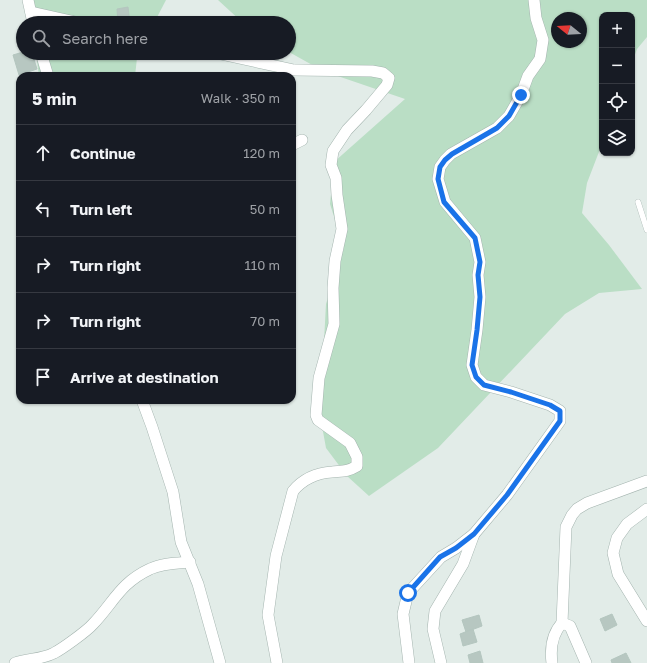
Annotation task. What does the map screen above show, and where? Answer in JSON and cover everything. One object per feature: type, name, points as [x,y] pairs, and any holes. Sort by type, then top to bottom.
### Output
[{"type":"street","points":[[28,0],[32,16]]},
{"type":"street","points":[[409,663],[403,614],[408,593],[440,557],[456,548],[474,534],[507,495],[560,421],[560,411],[550,405],[484,385],[476,377],[472,365],[480,297],[478,275],[480,262],[475,238],[444,202],[438,179],[440,167],[445,160],[452,154],[497,128],[509,116],[521,95],[528,76],[540,59],[543,40],[536,18],[534,0]]},
{"type":"street","points":[[44,60],[47,72]]},
{"type":"street","points":[[248,60],[294,70],[372,71],[384,73],[389,78],[387,85],[347,130],[332,151],[331,165],[336,178],[338,210],[342,229],[335,261],[333,288],[334,324],[320,378],[316,415],[318,420],[350,443],[357,457],[357,466],[349,471],[331,472],[312,476],[299,484],[293,491],[276,556],[268,615],[277,663]]},
{"type":"street","points":[[143,404],[173,492],[181,542],[198,584],[220,663]]},
{"type":"street","points":[[552,663],[552,640],[557,629],[562,623],[566,528],[572,515],[577,509],[587,503],[647,481]]},
{"type":"street","points":[[647,509],[627,524],[617,538],[613,554],[618,574],[647,621]]},
{"type":"street","points":[[441,663],[433,629],[435,611],[463,564],[474,534]]},
{"type":"street","points":[[15,663],[21,660],[39,658],[54,653],[93,625],[122,588],[145,572],[163,565],[190,562]]},
{"type":"street","points":[[562,623],[570,626],[586,663]]},
{"type":"lane","points":[[638,202],[647,230]]},
{"type":"green space","points":[[29,0],[166,0],[158,16],[31,16]]},
{"type":"green space","points":[[218,0],[647,0],[647,37],[637,49],[635,55],[635,12],[599,12],[599,152],[587,183],[582,213],[609,245],[642,289],[599,293],[565,314],[438,448],[369,496],[347,476],[326,448],[320,415],[326,304],[344,248],[330,204],[334,162],[405,99],[323,71],[296,56],[296,16],[235,16]]},
{"type":"green space","points":[[37,60],[137,60],[135,72],[38,72]]},
{"type":"building","points":[[128,7],[129,16],[118,16],[117,9]]},
{"type":"building","points":[[16,54],[16,60],[34,60],[37,69],[28,72],[18,72],[13,55]]},
{"type":"building","points":[[612,614],[617,625],[605,631],[600,619]]},
{"type":"building","points":[[479,615],[482,626],[466,632],[462,620]]},
{"type":"building","points":[[473,629],[477,642],[463,646],[460,634]]},
{"type":"building","points":[[480,651],[483,663],[470,663],[468,655]]},
{"type":"building","points":[[626,653],[631,663],[612,663],[611,660]]},
{"type":"route","points":[[408,593],[440,557],[456,548],[474,534],[507,495],[560,421],[560,411],[550,405],[484,385],[476,377],[472,365],[480,297],[478,275],[480,262],[475,238],[444,202],[438,179],[440,167],[445,160],[452,154],[497,128],[509,116],[521,95]]}]
